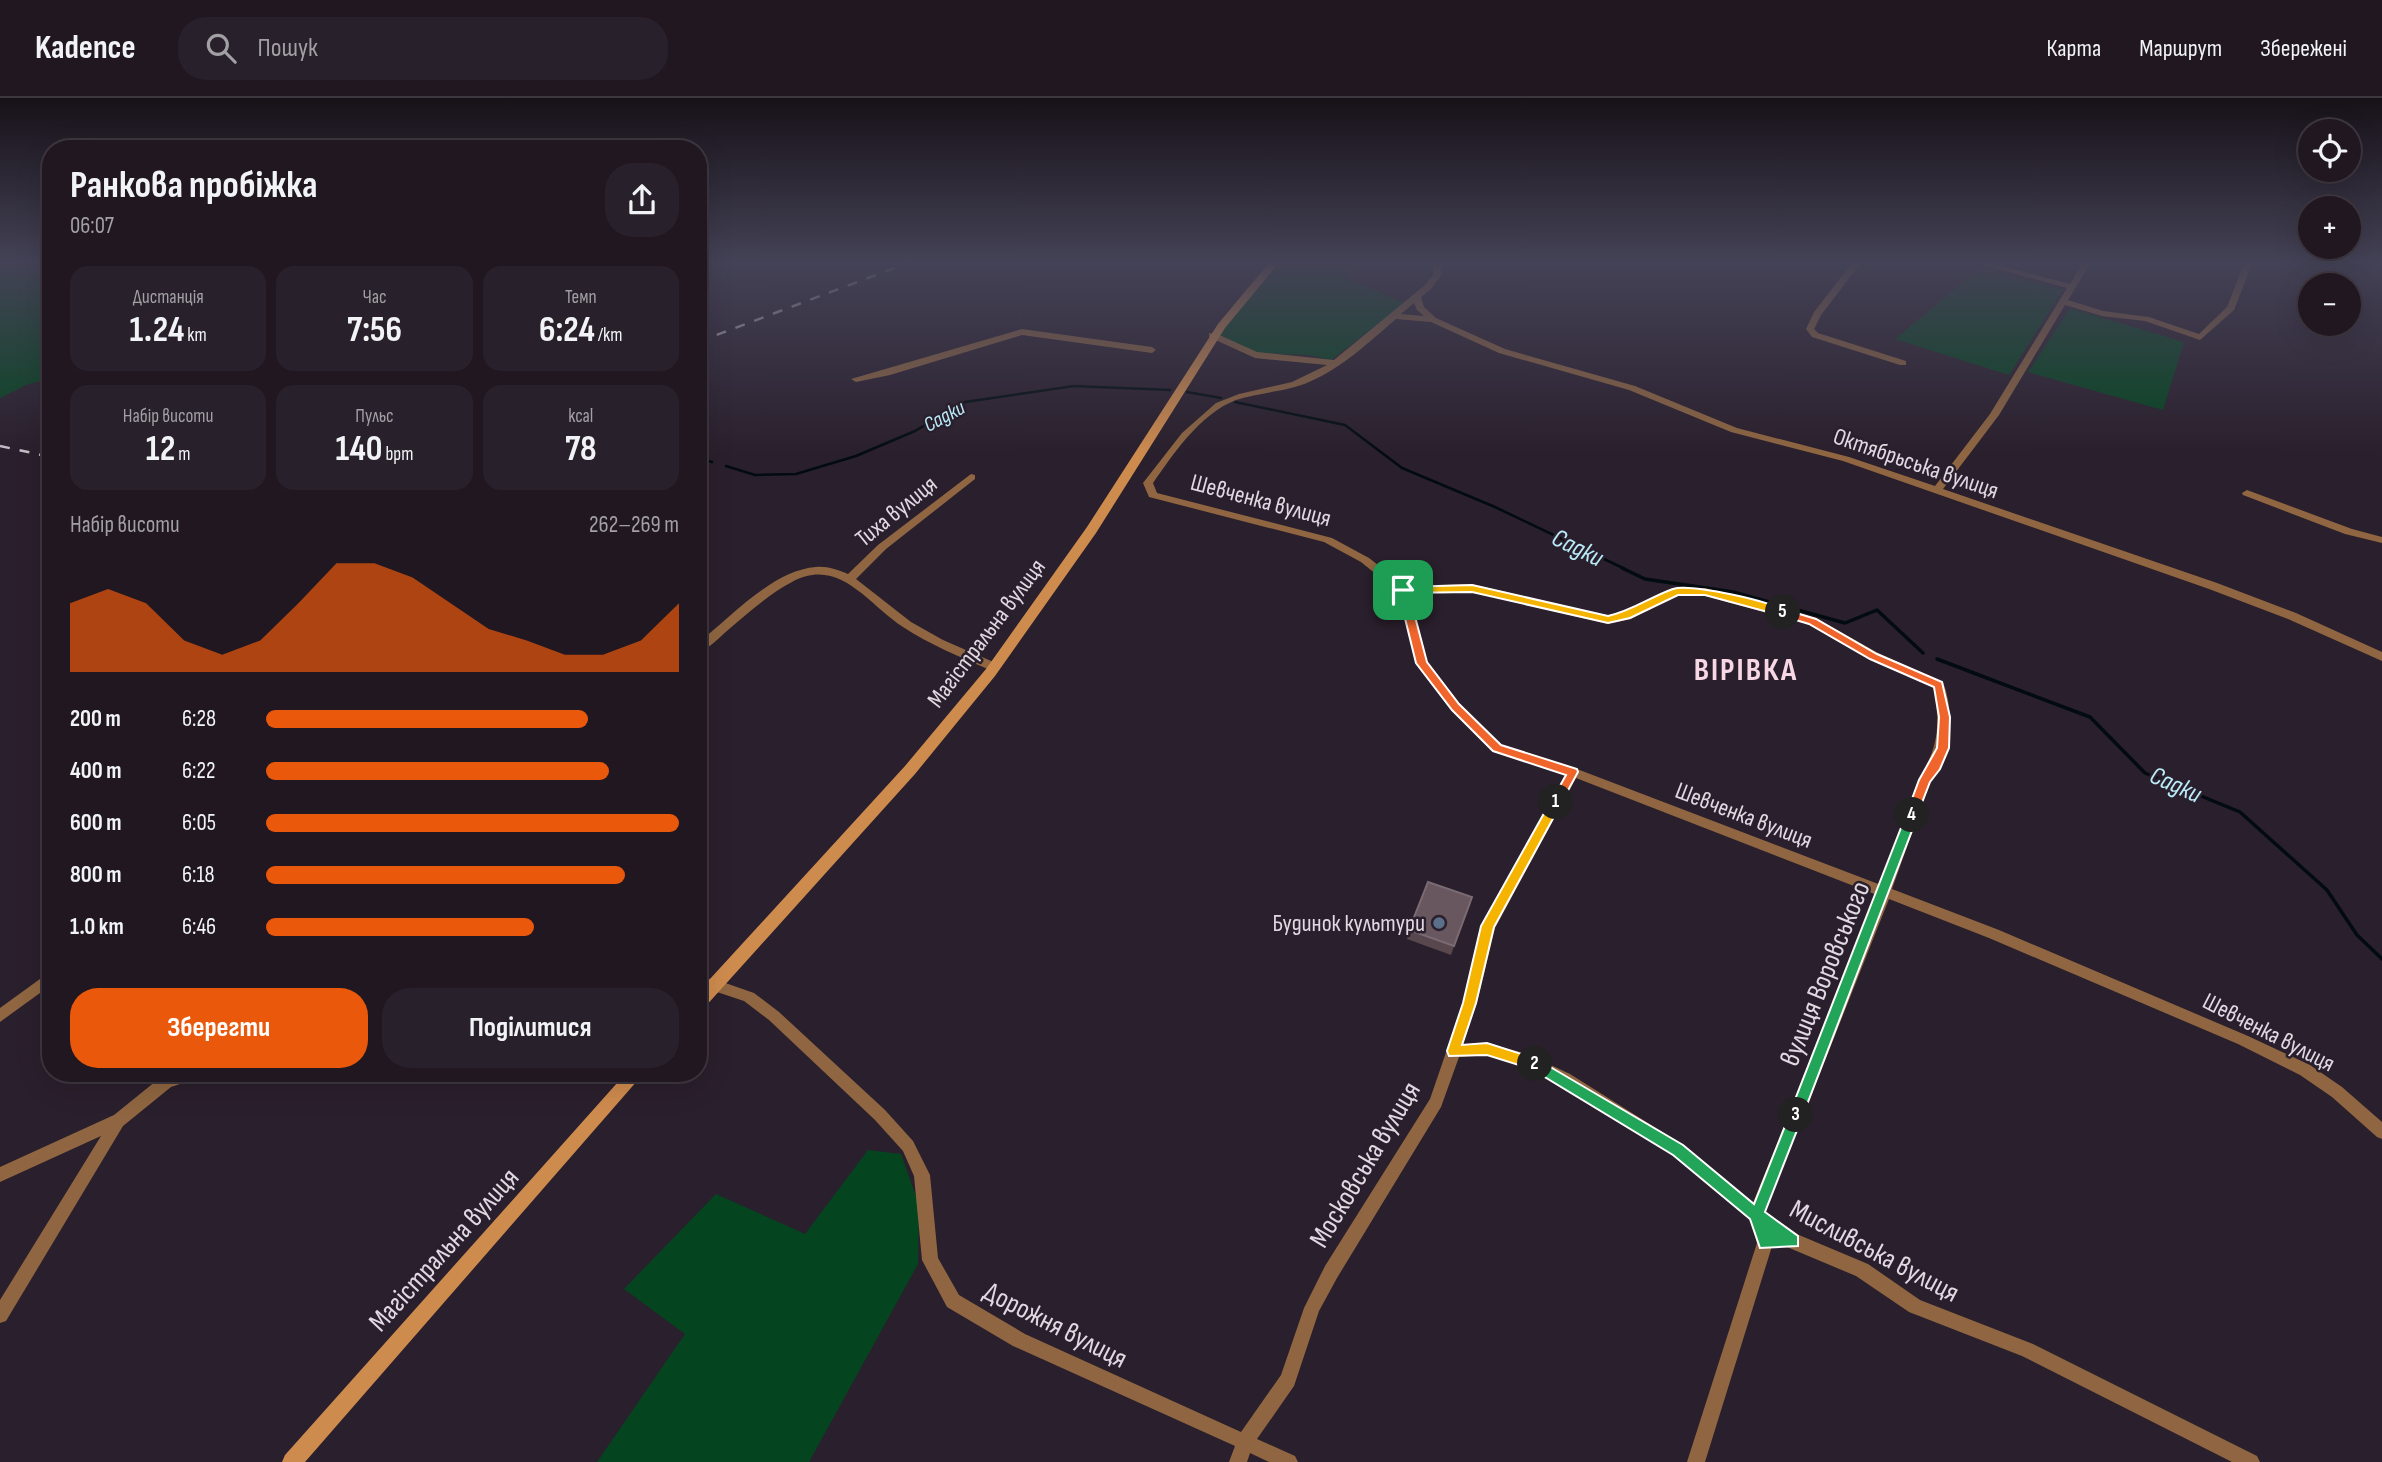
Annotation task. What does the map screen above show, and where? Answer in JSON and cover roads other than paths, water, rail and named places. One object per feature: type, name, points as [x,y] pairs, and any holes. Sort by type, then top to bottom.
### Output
[{"type":"main road","name":"Магістральна вулиця","points":[[707,984],[942,732],[995,667],[1085,539],[1218,328]]},
{"type":"main road","name":"Магістральна вулиця","points":[[292,1462],[628,1082]]},
{"type":"street","points":[[1212,335],[1255,355],[1308,358],[1336,363],[1380,328]]},
{"type":"street","name":"Октябрьська вулиця","points":[[1450,328],[1502,351],[1632,388],[1734,430],[1846,459],[2292,616],[2382,657]]},
{"type":"street","points":[[1811,328],[1815,335],[1903,363]]},
{"type":"street","points":[[1937,491],[1994,415],[2048,328]]},
{"type":"street","points":[[2172,328],[2200,337],[2210,328]]},
{"type":"street","points":[[856,379],[887,373],[1022,332],[1152,350]]},
{"type":"street","name":"Шевченка вулиця","points":[[1336,363],[1285,389],[1228,400],[1191,430],[1164,460],[1148,483],[1153,495],[1328,540],[1357,555],[1403,590],[1422,663],[1456,707],[1497,748],[1573,772],[1884,894],[1994,934],[2256,1046],[2305,1070],[2337,1092],[2382,1132]]},
{"type":"street","name":"Тиха вулиця","points":[[849,579],[882,547],[971,477]]},
{"type":"street","points":[[2247,493],[2349,532],[2382,540]]},
{"type":"street","name":"Тиха вулиця","points":[[707,642],[765,596],[801,573],[819,570],[849,579],[873,593],[906,624],[995,667]]},
{"type":"street","points":[[1403,590],[1472,588],[1608,620],[1627,616],[1676,592],[1705,592],[1812,621],[1874,656],[1939,685],[1944,717],[1943,748],[1936,766],[1924,780]]},
{"type":"street","name":"Московська вулиця","points":[[1238,1462],[1245,1441],[1288,1380],[1312,1308],[1436,1102],[1470,1003],[1488,926],[1573,772]]},
{"type":"street","name":"вулиця Воровського","points":[[1756,1215],[1884,894],[1924,780]]},
{"type":"street","points":[[0,1016],[42,984]]},
{"type":"street","name":"Дорожня вулиця","points":[[707,985],[749,997],[774,1016],[880,1115],[908,1146],[922,1175],[930,1261],[953,1301],[1019,1340],[1289,1462]]},
{"type":"street","name":"Мисливська вулиця","points":[[1454,1051],[1487,1049],[1527,1060],[1565,1080],[1678,1150],[1756,1215],[1793,1241],[1862,1270],[1915,1306],[2027,1350],[2250,1462]]},
{"type":"street","points":[[0,1175],[118,1121],[166,1082]]},
{"type":"street","points":[[0,1315],[118,1121]]},
{"type":"street","points":[[1696,1462],[1765,1243],[1756,1215]]},
{"type":"street","points":[[1765,1243],[1793,1241]]},
{"type":"waterway","name":"Садки","points":[[726,466],[755,475],[796,474],[856,456],[915,431],[965,402],[1074,386],[1170,390]]},
{"type":"waterway","name":"Садки","points":[[1187,392],[1221,398]]},
{"type":"waterway","name":"Садки","points":[[1235,402],[1345,425],[1402,468],[1495,507],[1625,569]]},
{"type":"waterway","name":"Садки","points":[[707,461],[712,462]]},
{"type":"waterway","name":"Садки","points":[[1622,568],[1645,579],[1733,592],[1845,623],[1877,610],[1923,653]]},
{"type":"waterway","name":"Садки","points":[[1937,659],[2090,717],[2145,773],[2240,812],[2327,890],[2357,935],[2382,959]]},
{"type":"railway","points":[[707,339],[736,328]]},
{"type":"railway","points":[[0,446],[42,455]]},
{"type":"place","name":"Будинок культури","points":[[1439,923]]},
{"type":"district","name":"ВІРІВКА","points":[[1746,669]]}]
